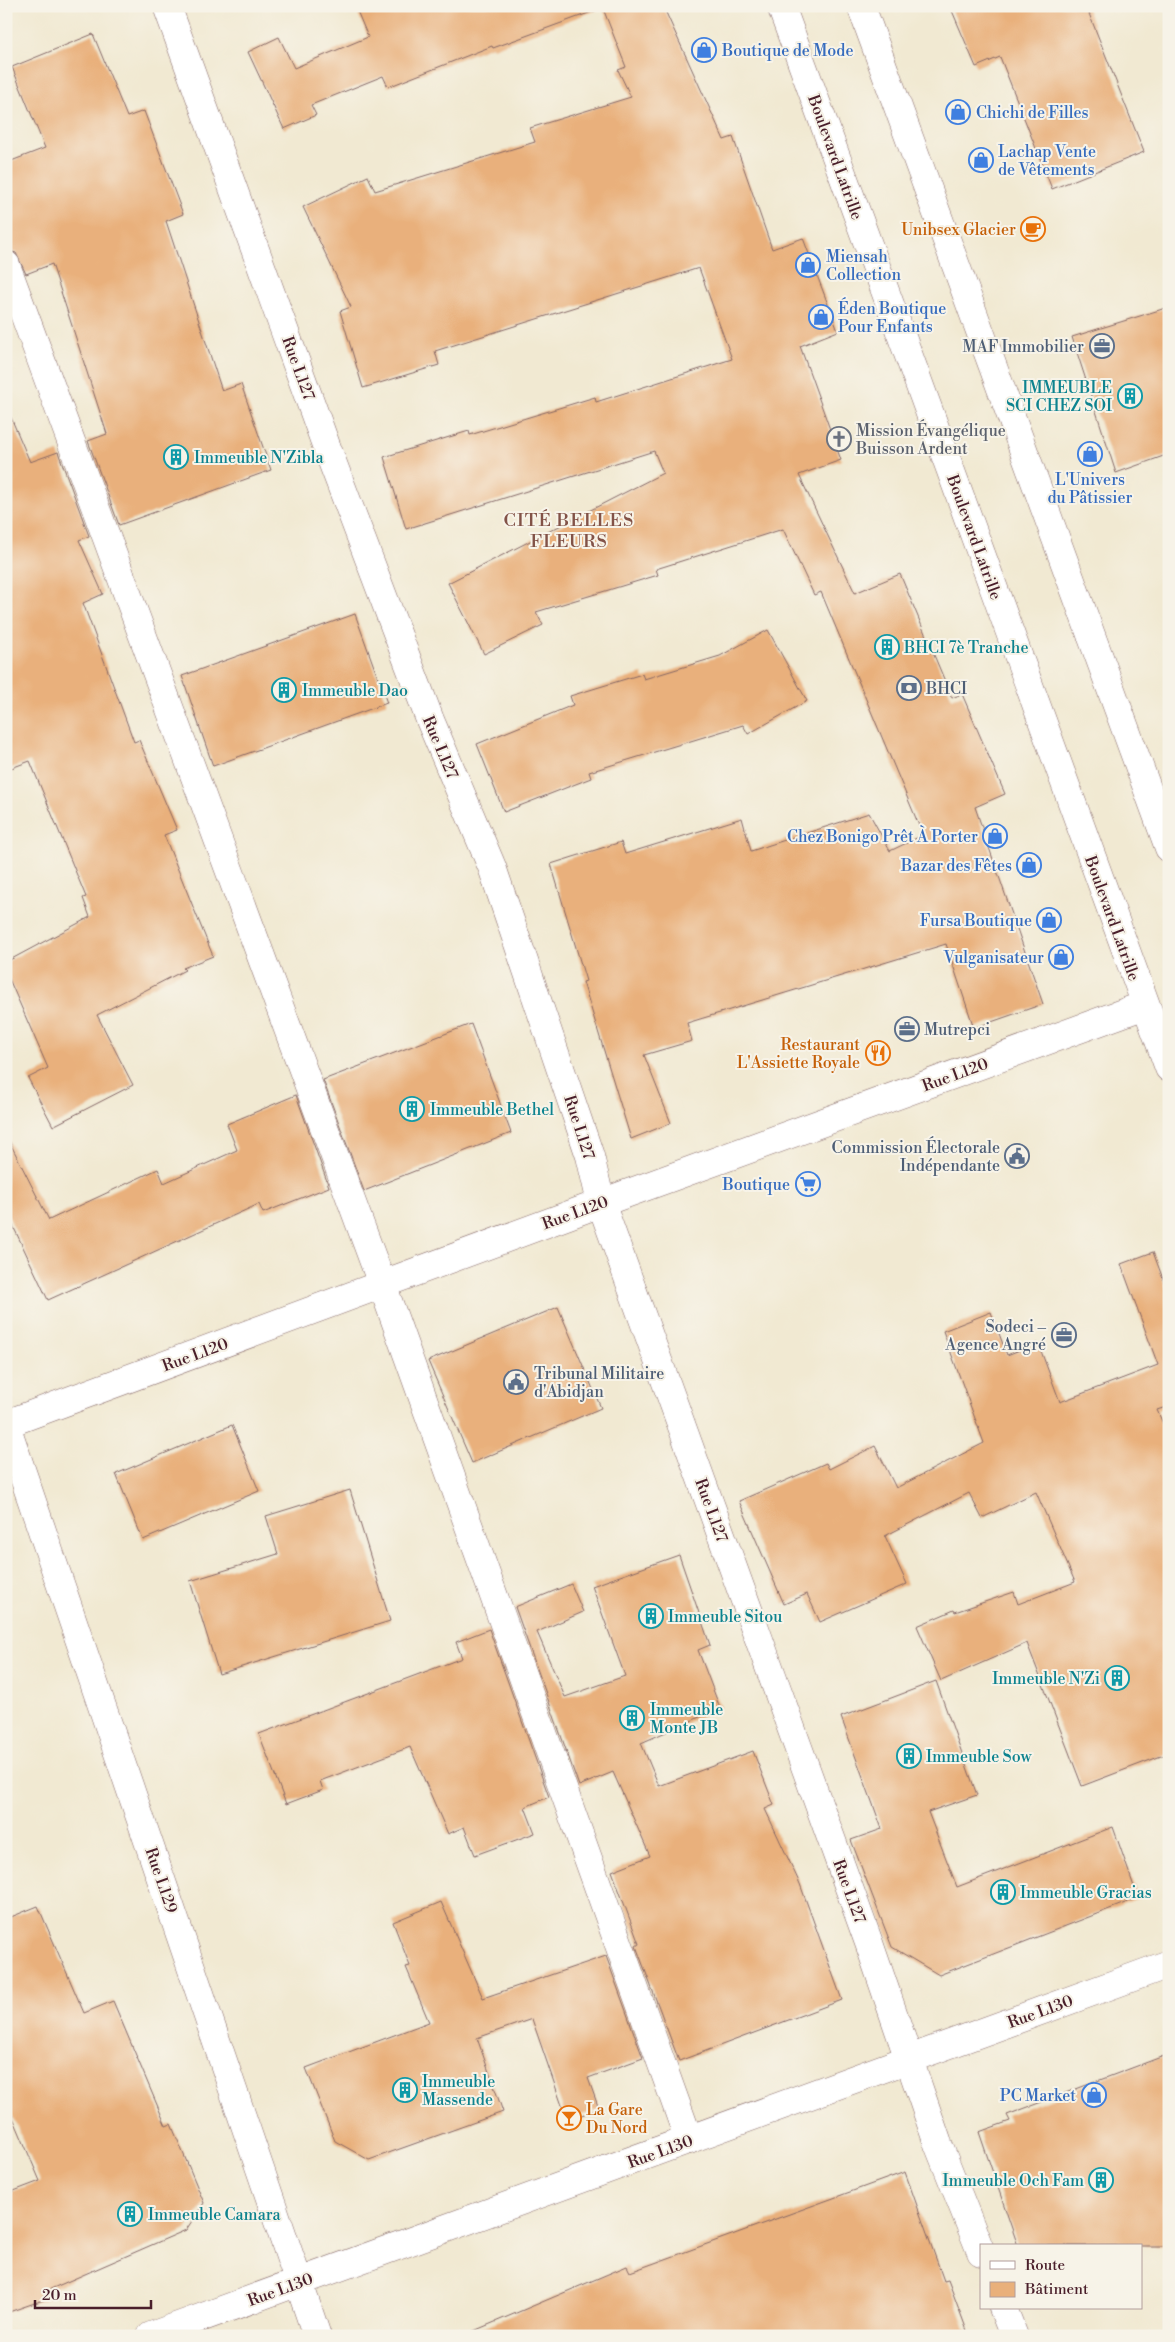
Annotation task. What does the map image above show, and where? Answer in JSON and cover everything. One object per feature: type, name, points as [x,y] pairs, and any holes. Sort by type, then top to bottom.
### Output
[{"type":"street","name":"Rue L127","points":[[167,6],[327,448],[430,720],[492,867],[590,1156],[601,1203],[869,1944],[938,2144],[980,2249]]},
{"type":"street","name":"Boulevard Latrille","points":[[781,6],[1169,1068]]},
{"type":"street","points":[[861,6],[1169,848]]},
{"type":"street","points":[[6,265],[382,1284],[689,2140]]},
{"type":"street","name":"Rue L120","points":[[6,1425],[601,1203],[1145,1005]]},
{"type":"street","name":"Rue L129","points":[[6,1425],[316,2336]]},
{"type":"street","name":"Rue L130","points":[[151,2336],[1169,1964]]},
{"type":"street","points":[[1004,2310],[1014,2336]]},
{"type":"building","points":[[355,6],[596,6],[597,10],[493,48],[492,46],[388,87],[383,76],[311,105],[316,115],[284,129],[248,52],[279,37],[294,68],[368,37]]},
{"type":"building","points":[[602,6],[663,6],[724,140],[733,137],[772,249],[803,238],[838,331],[800,346],[841,460],[799,475],[855,593],[900,574],[952,698],[962,694],[1005,794],[975,807],[1043,1004],[974,1028],[946,944],[687,1023],[692,1041],[644,1055],[671,1123],[631,1139],[583,982],[586,981],[551,864],[621,842],[625,854],[742,818],[751,851],[869,813],[890,851],[923,835],[821,592],[814,595],[783,529],[656,569],[658,575],[536,612],[543,625],[484,654],[448,583],[663,473],[654,451],[406,529],[384,457],[469,431],[470,435],[595,397],[596,402],[732,359],[699,268],[435,351],[439,365],[363,388],[340,311],[351,307],[303,207],[368,176],[375,191],[535,142],[530,128],[631,97],[618,70],[626,67]]},
{"type":"building","points":[[950,6],[1086,6],[1144,152],[1052,189],[1000,57],[976,67]]},
{"type":"building","points":[[93,34],[127,117],[144,111],[183,214],[166,221],[222,391],[241,384],[271,470],[119,525],[88,441],[107,434],[52,264],[26,274],[16,253],[6,250],[6,163],[45,148],[12,67]]},
{"type":"building","name":"IMMEUBLE SCI CHEZ SOI","points":[[1169,307],[1169,454],[1116,473],[1072,337]]},
{"type":"building","points":[[6,406],[30,462],[58,452],[89,536],[79,540],[103,594],[83,603],[134,742],[139,740],[177,830],[164,835],[213,956],[183,968],[185,970],[97,1015],[133,1085],[53,1126],[28,1078],[48,1068],[6,972],[6,962],[90,917],[83,898],[86,897],[30,761],[6,770]]},
{"type":"building","name":"Immeuble Dao","points":[[355,614],[387,703],[213,766],[182,676]]},
{"type":"building","points":[[768,630],[807,701],[748,734],[743,725],[589,772],[591,778],[504,812],[477,744],[573,705],[570,696],[642,674],[644,679],[720,656]]},
{"type":"building","name":"Immeuble Bethel","points":[[471,1024],[511,1133],[364,1191],[323,1080]]},
{"type":"building","points":[[296,1095],[329,1187],[263,1213],[259,1204],[48,1300],[6,1211],[6,1135],[49,1220],[158,1169],[164,1183],[237,1150],[227,1124]]},
{"type":"building","points":[[1153,1252],[1169,1295],[1169,1406],[1157,1410],[1169,1437],[1169,1753],[1082,1786],[1027,1643],[941,1681],[917,1626],[954,1610],[955,1612],[1014,1592],[1018,1604],[1075,1582],[1036,1492],[982,1518],[969,1493],[885,1536],[907,1584],[820,1622],[807,1594],[784,1604],[739,1501],[826,1463],[829,1469],[875,1446],[896,1488],[984,1443],[943,1331],[991,1312],[1007,1355],[1038,1343],[1060,1402],[1158,1365],[1121,1264]]},
{"type":"building","points":[[558,1307],[601,1408],[472,1463],[428,1361]]},
{"type":"building","points":[[232,1425],[259,1491],[143,1540],[116,1474]]},
{"type":"building","points":[[350,1490],[390,1621],[219,1674],[190,1581],[278,1554],[266,1516]]},
{"type":"building","points":[[679,1555],[710,1645],[698,1650],[720,1708],[641,1743],[659,1786],[753,1751],[774,1805],[765,1809],[800,1884],[842,2000],[679,2061],[636,1946],[639,1944],[612,1871],[650,1856],[613,1772],[579,1786],[515,1607],[571,1584],[583,1612],[537,1632],[565,1697],[625,1676],[592,1586]]},
{"type":"building","points":[[489,1629],[549,1797],[525,1807],[535,1833],[475,1855],[464,1827],[448,1834],[410,1747],[320,1781],[323,1790],[286,1804],[259,1734],[462,1658],[456,1642]]},
{"type":"building","name":"Immeuble Gracias","points":[[936,1681],[977,1795],[928,1812],[957,1887],[1113,1827],[1138,1898],[939,1975],[892,1947],[851,1840],[882,1829],[841,1717]]},
{"type":"building","points":[[441,1902],[483,1998],[606,1956],[643,2058],[588,2078],[599,2109],[567,2120],[532,2019],[477,2038],[503,2112],[369,2160],[335,2141],[306,2068],[429,2022],[406,1967],[410,1966],[393,1922]]},
{"type":"building","points":[[38,1906],[84,2013],[113,2001],[166,2126],[171,2124],[204,2203],[186,2230],[46,2291],[49,2298],[6,2313],[6,2194],[40,2181],[6,2101],[6,1919]]},
{"type":"building","name":"Immeuble Och Fam","points":[[1169,2054],[1169,2246],[1142,2246],[1142,2244],[1017,2244],[979,2132],[1010,2121],[1007,2115]]},
{"type":"building","points":[[905,2172],[944,2281],[948,2280],[969,2336],[462,2336],[627,2266],[630,2272]]},
{"type":"place","name":"Boutique de Mode","points":[[704,50]]},
{"type":"place","name":"Chichi de Filles","points":[[958,112]]},
{"type":"place","name":"Lachap Vente de Vêtements","points":[[981,160]]},
{"type":"place","name":"Unibsex Glacier","points":[[1033,229]]},
{"type":"place","name":"Miensah Collection","points":[[808,265]]},
{"type":"place","name":"Éden Boutique Pour Enfants","points":[[821,317]]},
{"type":"place","name":"MAF Immobilier","points":[[1102,346]]},
{"type":"place","name":"IMMEUBLE SCI CHEZ SOI","points":[[1130,396]]},
{"type":"place","name":"Mission Évangélique Buisson Ardent","points":[[839,439]]},
{"type":"place","name":"L'Univers du Pâtissier","points":[[1090,454]]},
{"type":"place","name":"Immeuble N'Zibla","points":[[176,457]]},
{"type":"place","name":"BHCI 7è Tranche","points":[[887,647]]},
{"type":"place","name":"BHCI","points":[[909,688]]},
{"type":"place","name":"Immeuble Dao","points":[[284,690]]},
{"type":"place","name":"Chez Bonigo Prêt À Porter","points":[[995,836]]},
{"type":"place","name":"Bazar des Fêtes","points":[[1029,865]]},
{"type":"place","name":"Fursa Boutique","points":[[1049,920]]},
{"type":"place","name":"Vulganisateur","points":[[1061,957]]},
{"type":"place","name":"Mutrepci","points":[[907,1029]]},
{"type":"place","name":"Restaurant L'Assiette Royale","points":[[878,1053]]},
{"type":"place","name":"Immeuble Bethel","points":[[412,1109]]},
{"type":"place","name":"Commission Électorale Indépendante","points":[[1017,1156]]},
{"type":"place","name":"Boutique","points":[[808,1184]]},
{"type":"place","name":"Sodeci – Agence Angré","points":[[1064,1335]]},
{"type":"place","name":"Tribunal Militaire d'Abidjan","points":[[516,1382]]},
{"type":"place","name":"Immeuble Sitou","points":[[651,1616]]},
{"type":"place","name":"Immeuble N'Zi","points":[[1117,1678]]},
{"type":"place","name":"Immeuble Monte JB","points":[[632,1718]]},
{"type":"place","name":"Immeuble Sow","points":[[909,1756]]},
{"type":"place","name":"Immeuble Gracias","points":[[1003,1892]]},
{"type":"place","name":"Immeuble Massende","points":[[405,2090]]},
{"type":"place","name":"PC Market","points":[[1094,2095]]},
{"type":"place","name":"La Gare Du Nord","points":[[569,2118]]},
{"type":"place","name":"Immeuble Och Fam","points":[[1101,2180]]},
{"type":"place","name":"Immeuble Camara","points":[[130,2214]]},
{"type":"district","name":"CITÉ BELLES FLEURS","points":[[569,530]]}]
